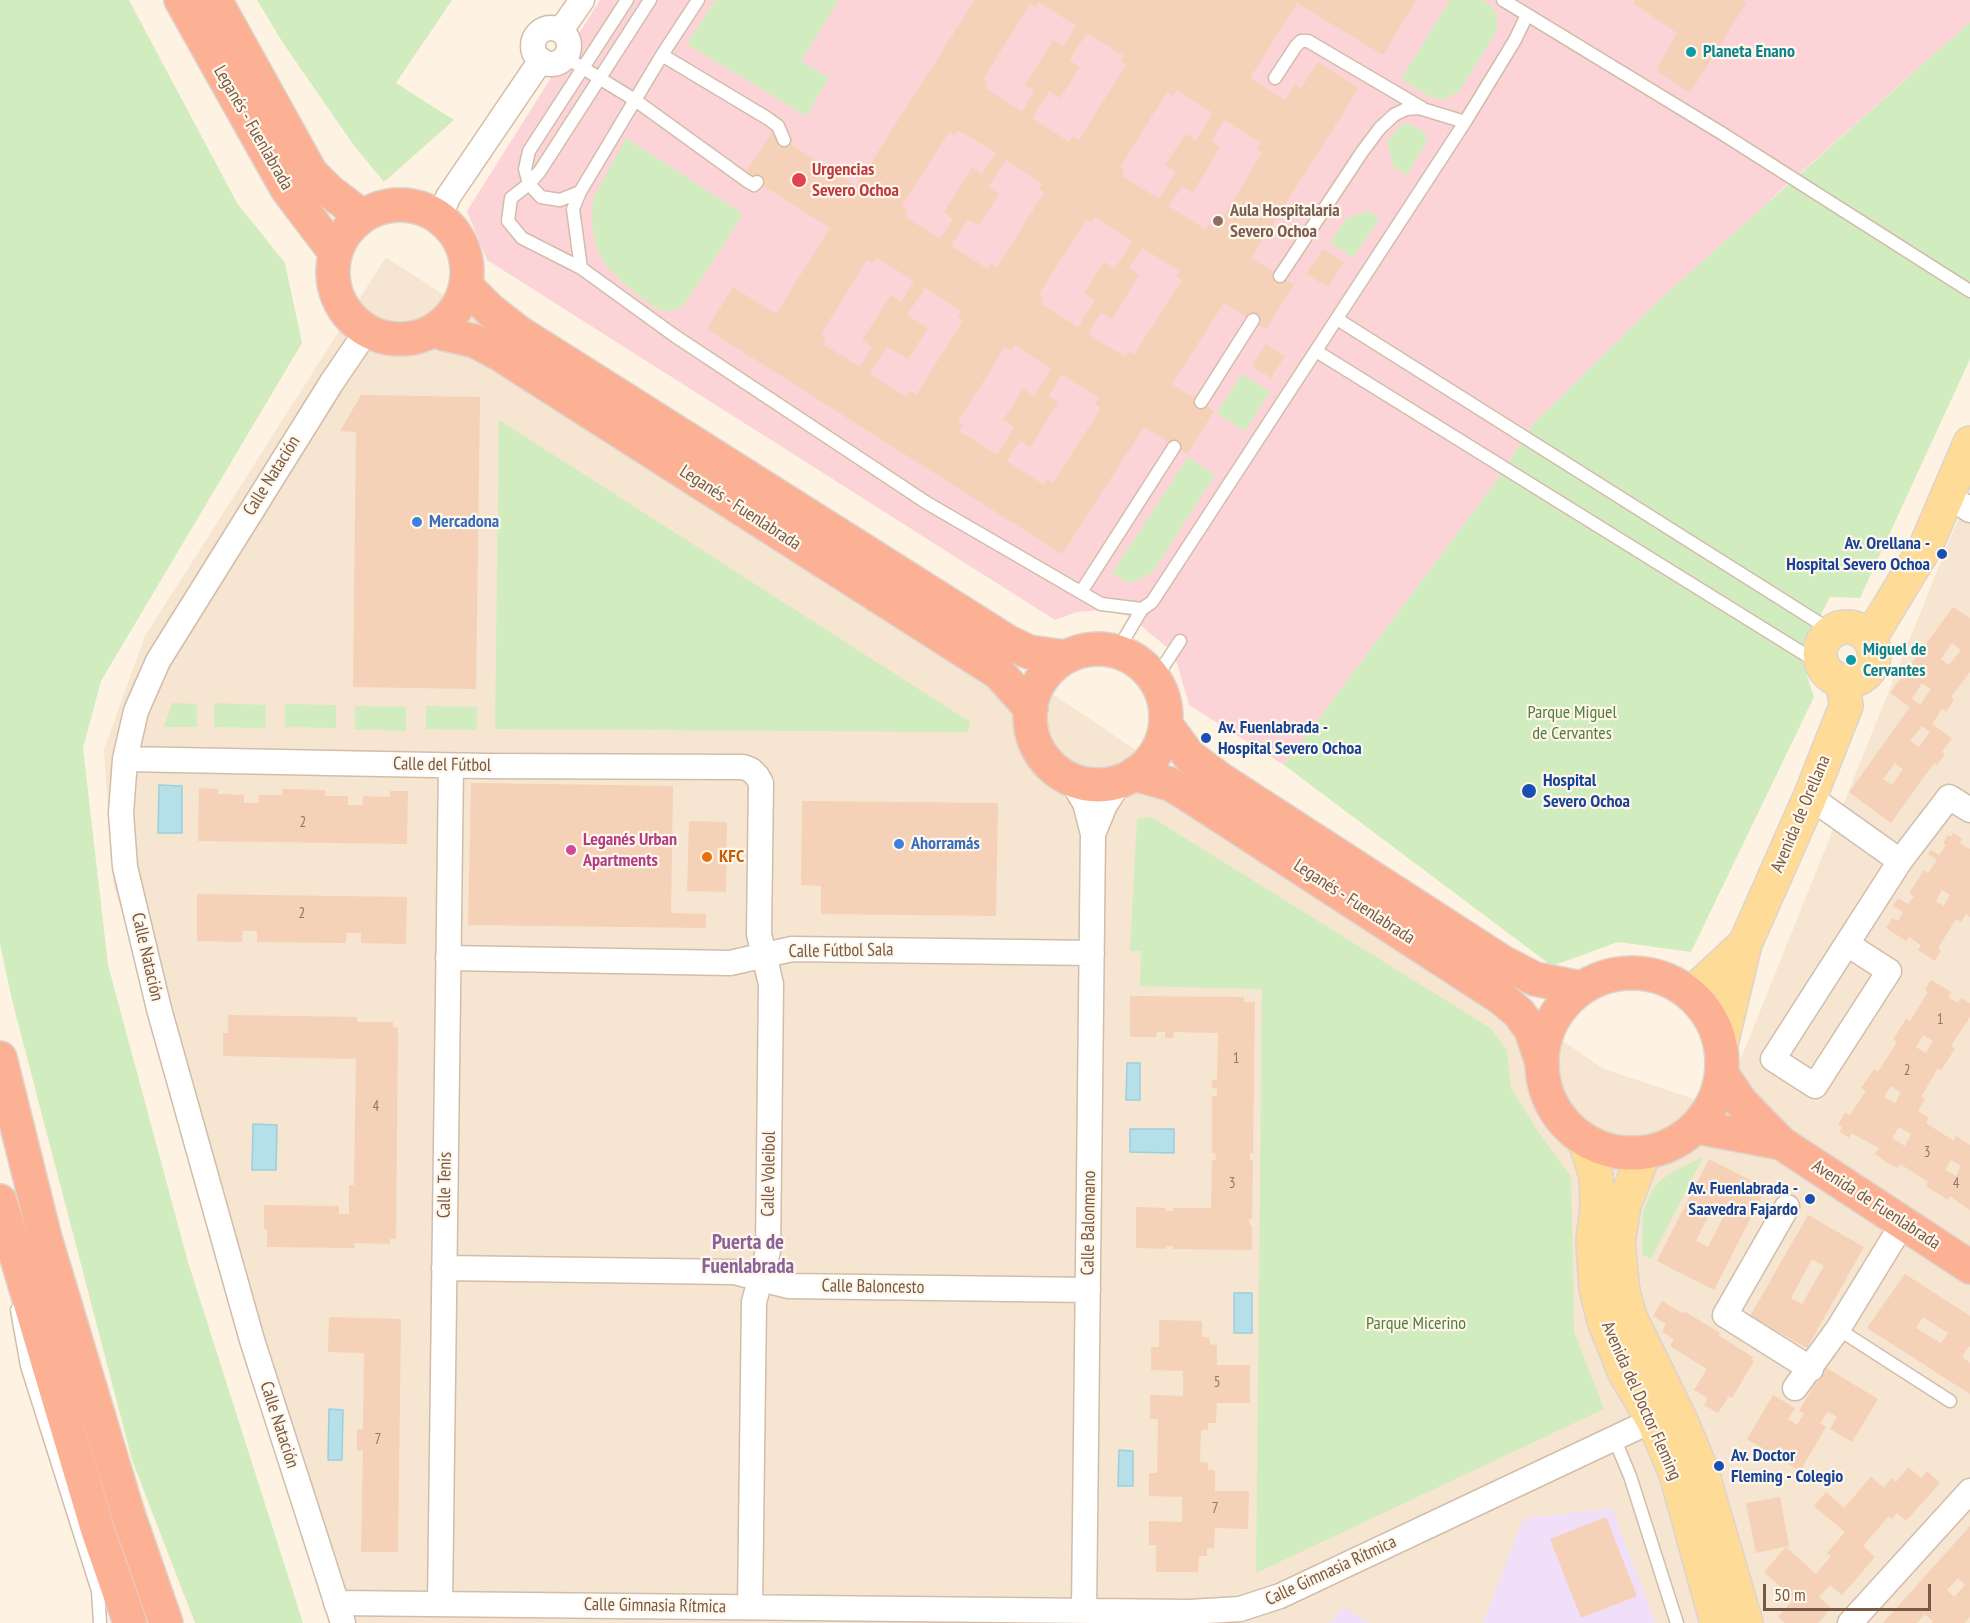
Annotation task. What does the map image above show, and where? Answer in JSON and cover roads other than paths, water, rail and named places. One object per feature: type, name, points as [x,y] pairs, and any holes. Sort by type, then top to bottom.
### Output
[{"type":"highway","name":"Leganés - Fuenlabrada","points":[[181,0],[287,189],[334,251]]},
{"type":"highway","name":"Leganés - Fuenlabrada","points":[[215,0],[311,173],[329,191],[362,216]]},
{"type":"highway","points":[[396,204],[419,207],[440,217],[456,233],[466,254],[467,287],[452,316],[436,330],[416,338],[395,340],[366,332],[350,318],[342,307],[334,285],[334,251],[346,233],[362,216],[396,204]]},
{"type":"highway","name":"Leganés - Fuenlabrada","points":[[467,287],[490,310],[518,332],[1008,642],[1029,651],[1066,657]]},
{"type":"highway","name":"Leganés - Fuenlabrada","points":[[436,330],[475,341],[501,355],[999,673],[1031,709]]},
{"type":"highway","name":"Leganés - Fuenlabrada","points":[[1100,649],[1117,651],[1132,657],[1155,679],[1164,701],[1166,725],[1161,744],[1150,761],[1128,777],[1097,785],[1075,781],[1056,770],[1041,753],[1032,732],[1031,709],[1037,688],[1048,670],[1066,657],[1082,651],[1100,649]]},
{"type":"highway","name":"Leganés - Fuenlabrada","points":[[1166,725],[1190,756],[1220,779],[1504,963],[1535,979],[1581,988]]},
{"type":"highway","name":"Leganés - Fuenlabrada","points":[[1128,777],[1170,784],[1182,791],[1488,988],[1510,1004],[1524,1019],[1542,1063]]},
{"type":"highway","points":[[1637,972],[1666,978],[1691,994],[1710,1017],[1722,1059],[1714,1102],[1697,1127],[1672,1145],[1644,1153],[1614,1152],[1586,1141],[1562,1122],[1547,1096],[1542,1063],[1546,1036],[1559,1009],[1581,988],[1608,975],[1637,972]]},
{"type":"highway","points":[[0,1058],[45,1238],[128,1514],[166,1623]]},
{"type":"highway","name":"Avenida de Fuenlabrada","points":[[1722,1059],[1741,1102],[1782,1143],[1970,1268]]},
{"type":"highway","name":"Avenida de Fuenlabrada","points":[[1697,1127],[1782,1143]]},
{"type":"highway","points":[[0,1201],[98,1531],[130,1623]]},
{"type":"main road","points":[[1869,638],[1926,546],[1959,502],[1970,443]]},
{"type":"main road","points":[[1832,631],[1846,627],[1855,628],[1869,638],[1874,655],[1868,672],[1852,681],[1833,673]]},
{"type":"main road","name":"Avenida de Orellana","points":[[1722,1059],[1745,944],[1810,797],[1846,706],[1833,673],[1820,657],[1820,648],[1824,639],[1832,631]]},
{"type":"main road","name":"Avenida de Orellana","points":[[1691,994],[1745,944]]},
{"type":"main road","name":"Avenida del Doctor Fleming","points":[[1586,1141],[1596,1176],[1597,1206],[1593,1242],[1596,1288],[1604,1321],[1625,1372],[1653,1420],[1676,1474],[1717,1623]]},
{"type":"main road","name":"Avenida del Doctor Fleming","points":[[1644,1153],[1624,1206],[1619,1267],[1623,1292],[1630,1317],[1681,1421],[1701,1469],[1746,1623]]},
{"type":"street","points":[[561,30],[582,0]]},
{"type":"street","points":[[549,27],[561,30],[568,40],[574,62],[549,64],[534,54],[535,36],[539,32],[549,27]]},
{"type":"street","points":[[440,217],[448,197],[541,60]]},
{"type":"street","name":"Calle Natación","points":[[339,1613],[252,1340],[159,1009],[125,867],[121,813],[125,759],[136,711],[158,661],[325,392],[366,332]]},
{"type":"street","name":"Calle del Fútbol","points":[[125,759],[450,766],[735,767],[751,771],[757,776]]},
{"type":"street","name":"Calle Tenis","points":[[440,1604],[450,766]]},
{"type":"street","name":"Calle Voleibol","points":[[750,1607],[754,1302],[768,1242],[771,984],[759,934],[760,783],[757,776]]},
{"type":"street","name":"Calle Balonmano","points":[[1066,776],[1085,803],[1093,834],[1084,1611]]},
{"type":"street","name":"Calle Balonmano","points":[[1093,834],[1109,797],[1128,777]]},
{"type":"street","points":[[1810,797],[1900,861]]},
{"type":"street","points":[[1847,944],[1889,971],[1815,1086],[1773,1059],[1900,861],[1949,797],[1970,810]]},
{"type":"street","name":"Calle Fútbol Sala","points":[[448,958],[730,963],[792,949],[1092,953]]},
{"type":"street","points":[[1786,1207],[1725,1315],[1811,1369]]},
{"type":"street","points":[[1795,1388],[1838,1329],[1903,1223]]},
{"type":"street","name":"Calle Baloncesto","points":[[444,1268],[734,1272],[788,1286],[1088,1290]]},
{"type":"street","name":"Calle Gimnasia Rítmica","points":[[339,1613],[440,1604],[1208,1612],[1250,1607],[1280,1596],[1653,1420]]},
{"type":"street","points":[[1850,1623],[1970,1491]]},
{"type":"lane","points":[[580,192],[560,200],[541,197],[529,184],[525,169],[529,151],[574,62],[627,0]]},
{"type":"lane","points":[[650,0],[540,171],[529,184],[511,198],[507,220],[522,238],[581,268],[675,336],[927,503],[1101,604],[1142,609]]},
{"type":"lane","points":[[581,268],[573,209],[580,192],[662,54],[698,0]]},
{"type":"lane","points":[[1503,0],[1733,141],[1970,291]]},
{"type":"lane","points":[[1117,651],[1142,609],[1152,602],[1465,122],[1515,40],[1527,15]]},
{"type":"lane","points":[[1275,78],[1296,46],[1301,41],[1308,41],[1426,110],[1465,122]]},
{"type":"lane","points":[[662,54],[778,126],[784,140]]},
{"type":"lane","points":[[574,62],[635,100],[741,177],[754,185],[757,182]]},
{"type":"lane","points":[[1280,276],[1380,128],[1394,115],[1406,109],[1426,110]]},
{"type":"lane","points":[[1337,319],[1832,631]]},
{"type":"lane","points":[[1202,402],[1253,320]]},
{"type":"lane","points":[[1316,351],[1833,673]]},
{"type":"lane","points":[[1082,592],[1174,447]]},
{"type":"lane","points":[[1155,679],[1180,641]]},
{"type":"lane","points":[[0,1217],[27,1366],[98,1591],[100,1623]]},
{"type":"lane","points":[[1838,1329],[1950,1401]]},
{"type":"lane","points":[[1614,1438],[1630,1476],[1677,1623]]},
{"type":"water","points":[[159,785],[182,786],[182,833],[158,833]]},
{"type":"water","points":[[1127,1063],[1140,1063],[1140,1100],[1126,1100]]},
{"type":"water","points":[[253,1124],[277,1125],[276,1170],[252,1170]]},
{"type":"water","points":[[1130,1129],[1174,1129],[1174,1153],[1130,1152]]},
{"type":"water","points":[[1234,1293],[1252,1293],[1252,1333],[1234,1333]]},
{"type":"water","points":[[329,1409],[343,1410],[342,1460],[328,1460]]},
{"type":"water","points":[[1119,1450],[1133,1451],[1133,1486],[1118,1486]]},
{"type":"place","name":"Planeta Enano","points":[[1691,52]]},
{"type":"place","name":"Urgencias Severo Ochoa","points":[[799,180]]},
{"type":"place","name":"Aula Hospitalaria Severo Ochoa","points":[[1218,221]]},
{"type":"place","name":"Mercadona","points":[[417,522]]},
{"type":"place","name":"Av. Orellana - Hospital Severo Ochoa","points":[[1942,554]]},
{"type":"place","name":"Miguel de Cervantes","points":[[1851,660]]},
{"type":"place","name":"Av. Fuenlabrada - Hospital Severo Ochoa","points":[[1206,738]]},
{"type":"place","name":"Hospital Severo Ochoa","points":[[1529,791]]},
{"type":"place","name":"Ahorramás","points":[[899,844]]},
{"type":"place","name":"Leganés Urban Apartments","points":[[571,850]]},
{"type":"place","name":"KFC","points":[[707,857]]},
{"type":"place","name":"Av. Fuenlabrada - Saavedra Fajardo","points":[[1810,1199]]},
{"type":"place","name":"Av. Doctor Fleming - Colegio","points":[[1719,1466]]},
{"type":"district","name":"Puerta de Fuenlabrada","points":[[748,1255]]},
{"type":"park label","name":"Parque Miguel de Cervantes","points":[[1572,723]]},
{"type":"park label","name":"Parque Micerino","points":[[1416,1324]]}]
